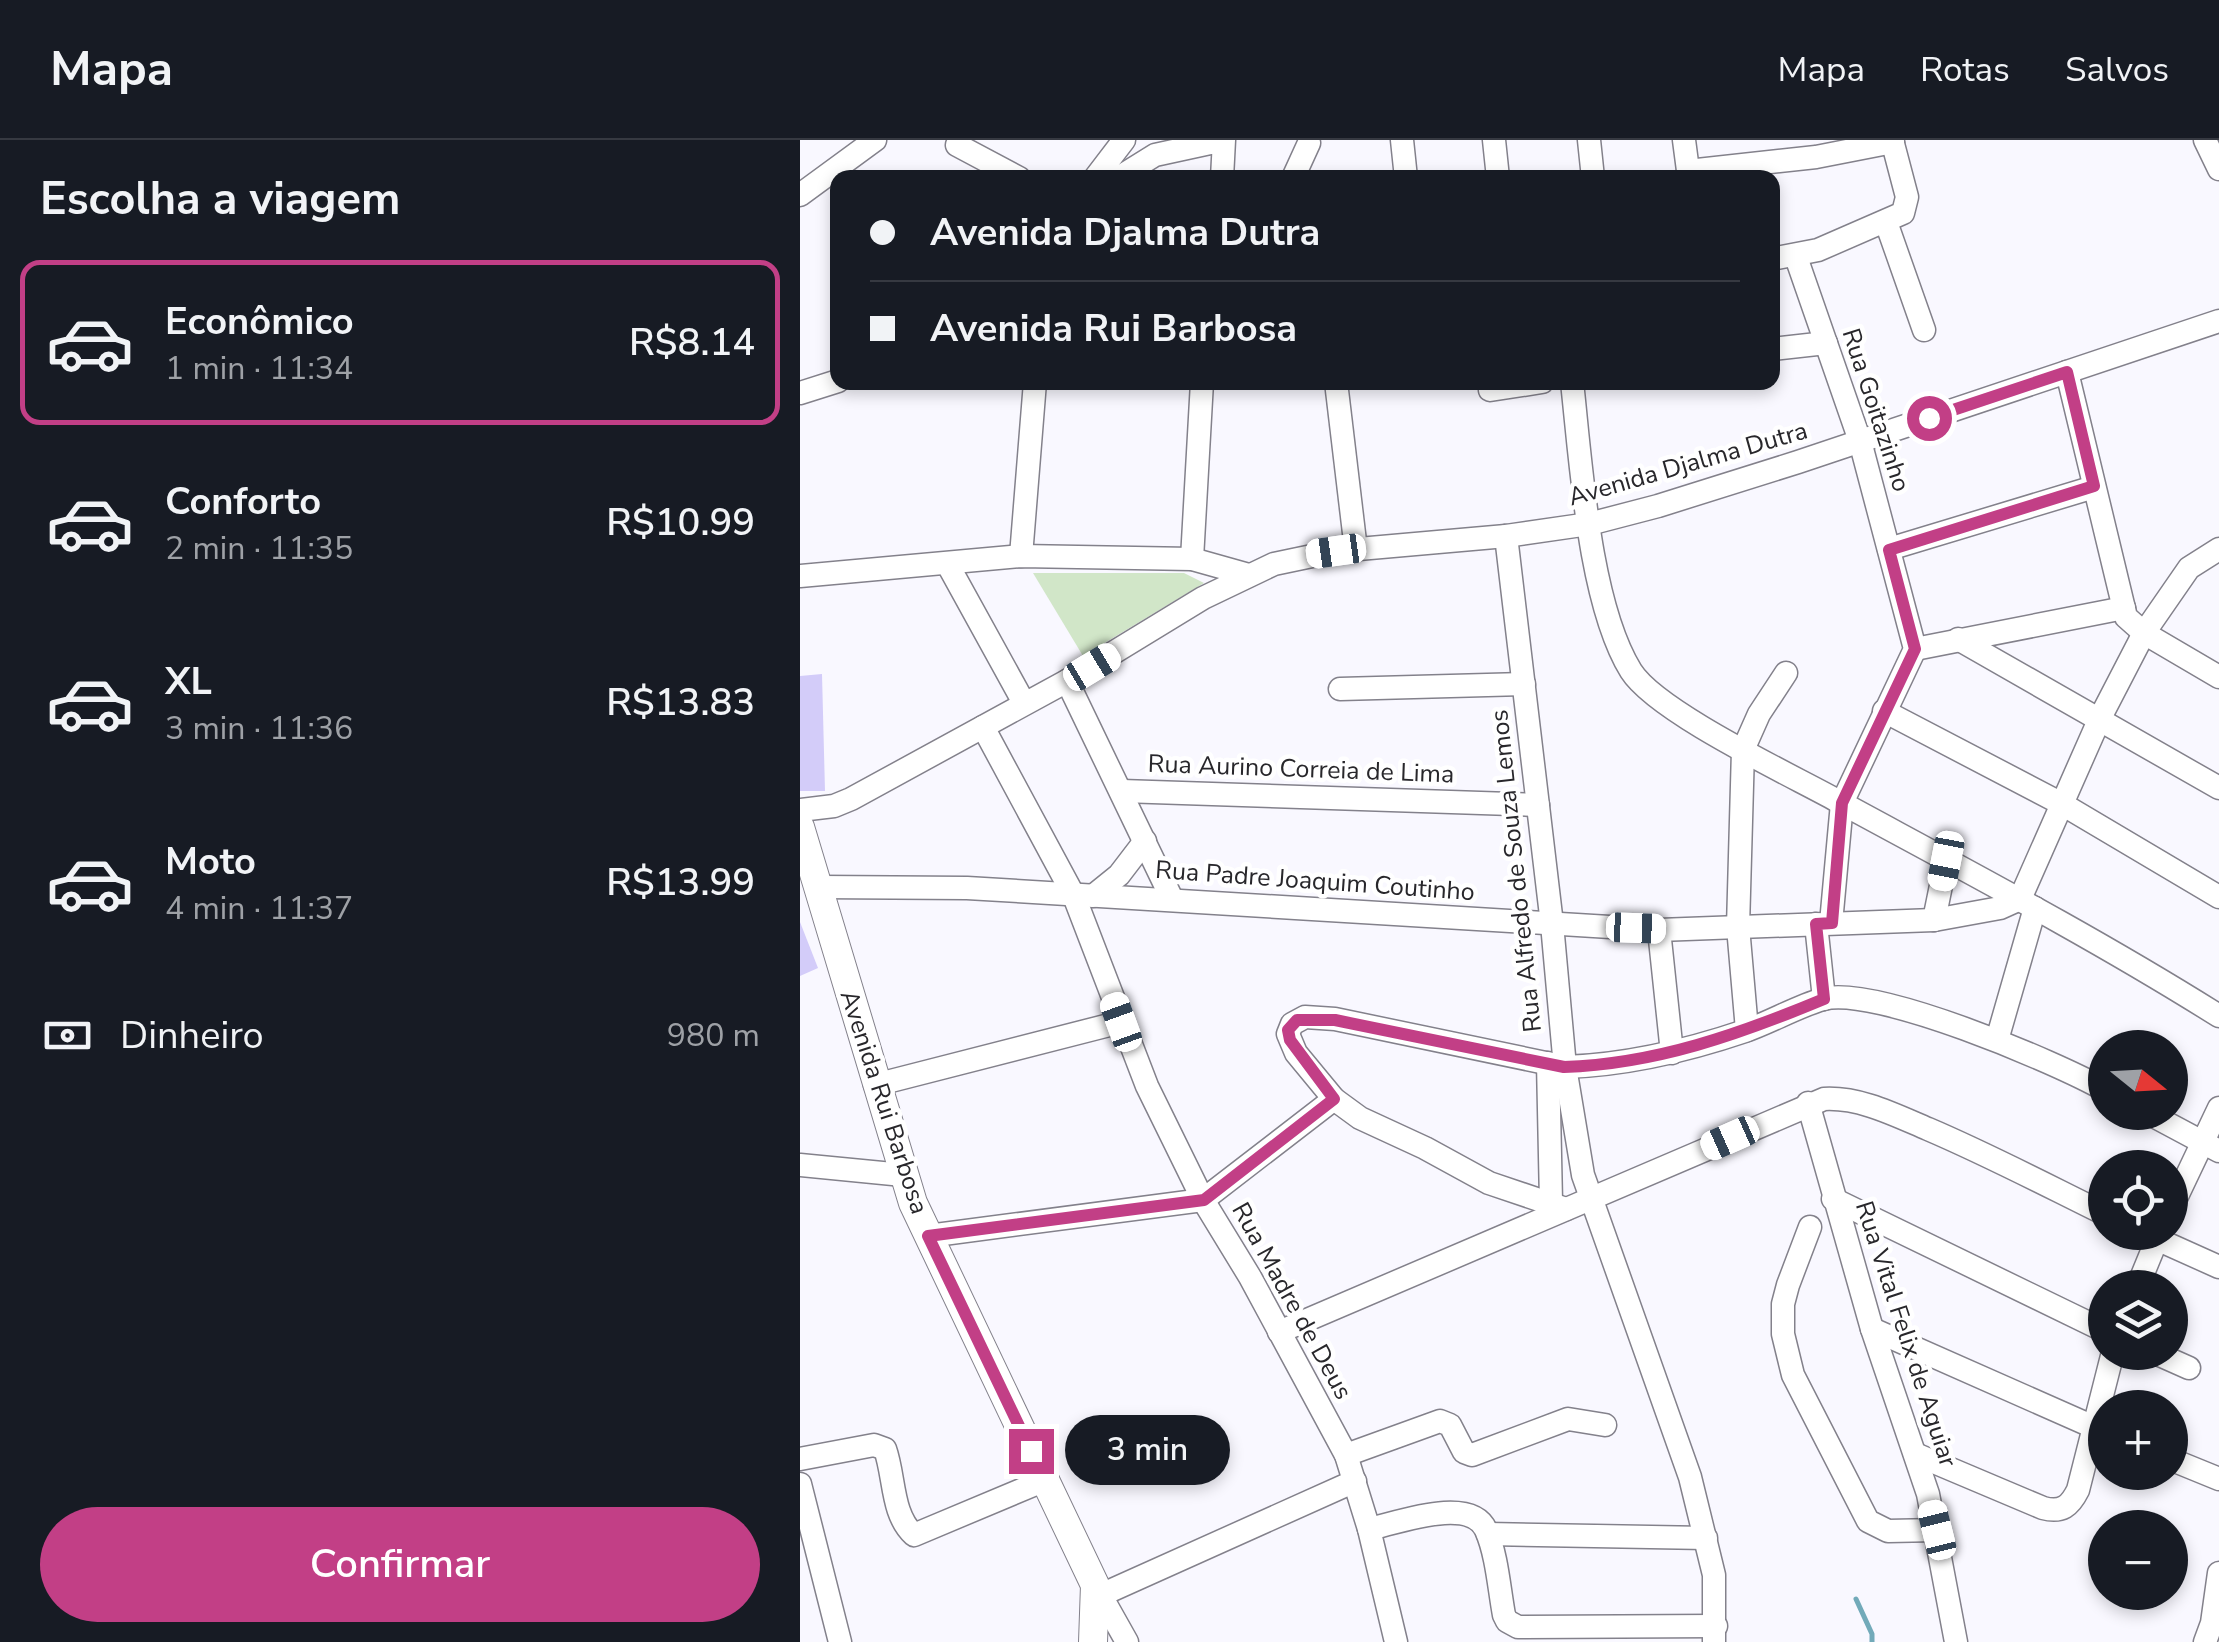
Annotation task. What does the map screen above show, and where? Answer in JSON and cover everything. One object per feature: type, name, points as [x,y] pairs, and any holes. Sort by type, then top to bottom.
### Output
[{"type":"main road","name":"Avenida Rui Barbosa","points":[[800,827],[810,891],[903,1175],[928,1236],[1098,1590]]},
{"type":"main road","points":[[1093,1642],[1098,1590]]},
{"type":"street","points":[[835,170],[876,140]]},
{"type":"street","points":[[1102,170],[1124,140]]},
{"type":"street","points":[[1157,166],[1224,140],[1222,170]]},
{"type":"street","points":[[1402,140],[1405,170]]},
{"type":"street","points":[[1494,140],[1497,170]]},
{"type":"street","points":[[1589,140],[1592,170]]},
{"type":"street","points":[[1684,140],[1688,170]]},
{"type":"street","points":[[2205,140],[2219,169]]},
{"type":"street","points":[[1718,170],[1816,157],[1892,141],[1907,197],[1906,207],[1894,218],[1784,258]]},
{"type":"street","points":[[1297,170],[1309,142]]},
{"type":"street","points":[[1309,142],[1312,170]]},
{"type":"street","points":[[953,143],[975,170]]},
{"type":"street","points":[[953,143],[1004,170]]},
{"type":"street","points":[[800,196],[830,174]]},
{"type":"street","points":[[1894,218],[1924,330]]},
{"type":"street","name":"Rua Goitazinho","points":[[1784,258],[1826,343],[1860,441],[1915,649]]},
{"type":"street","name":"Avenida Djalma Dutra","points":[[800,810],[834,806],[852,798],[1067,681],[1248,575],[1312,554],[1506,536],[1588,524],[1658,506],[2219,321]]},
{"type":"street","points":[[1780,348],[1826,343]]},
{"type":"street","points":[[2067,372],[2126,617],[2144,633],[2219,678]]},
{"type":"street","points":[[800,394],[830,384]]},
{"type":"street","points":[[1021,556],[1035,390]]},
{"type":"street","points":[[1192,559],[1202,390]]},
{"type":"street","points":[[1337,390],[1356,550]]},
{"type":"street","points":[[1573,390],[1588,524],[1604,600],[1617,641],[1645,688],[1743,750],[2027,904],[2213,1012],[2219,988]]},
{"type":"street","points":[[1889,550],[2094,486]]},
{"type":"street","name":"Rua Alfredo de Souza Lemos","points":[[1506,536],[1552,924],[1556,1065],[1590,1200],[1690,1477],[1714,1575],[1715,1634]]},
{"type":"street","points":[[800,576],[1021,556],[1192,559],[1248,575]]},
{"type":"street","points":[[1998,1040],[2027,904],[2062,804],[2100,718],[2144,633],[2174,588],[2213,560]]},
{"type":"street","points":[[948,565],[1024,703]]},
{"type":"street","points":[[1824,999],[1824,924],[1842,803],[1915,649],[2124,608]]},
{"type":"street","points":[[1958,639],[2219,788]]},
{"type":"street","points":[[1747,1030],[1738,927],[1743,750],[1759,714],[1786,673]]},
{"type":"street","points":[[1067,681],[1172,899]]},
{"type":"street","points":[[1340,688],[1524,684]]},
{"type":"street","points":[[1884,710],[2062,804],[2219,897]]},
{"type":"street","name":"Rua Madre de Deus","points":[[983,727],[1084,896],[1121,1022],[1147,1086],[1204,1200],[1346,1455],[1396,1642]]},
{"type":"street","name":"Rua Aurino Correia de Lima","points":[[1122,791],[1538,805]]},
{"type":"street","points":[[1084,896],[1119,875],[1145,841]]},
{"type":"street","points":[[1934,920],[1946,861]]},
{"type":"street","name":"Rua Padre Joaquim Coutinho","points":[[810,891],[967,888],[1659,930],[1934,920],[2027,904]]},
{"type":"street","points":[[1659,930],[1672,1053]]},
{"type":"street","points":[[1559,1206],[1489,1183],[1360,1118],[1334,1099],[1296,1052],[1288,1030],[1297,1020],[1318,1017],[1556,1065],[1624,1063],[1747,1030],[1824,999],[1863,1000],[1998,1040],[2088,1080]]},
{"type":"street","points":[[875,1085],[1121,1022]]},
{"type":"street","points":[[1556,1065],[1559,1206]]},
{"type":"street","points":[[1280,1332],[1559,1206],[1590,1200],[1808,1103],[1838,1098],[1892,1113],[1993,1157],[2088,1205]]},
{"type":"street","points":[[928,1236],[1204,1200],[1334,1099]]},
{"type":"street","name":"Rua Vital Felix de Aguiar","points":[[1808,1103],[1833,1199],[1937,1530],[1956,1642]]},
{"type":"street","points":[[2188,1182],[2210,1147],[2219,1108]]},
{"type":"street","points":[[2179,1130],[2210,1147]]},
{"type":"street","points":[[800,1165],[903,1175]]},
{"type":"street","points":[[1833,1199],[2088,1323]]},
{"type":"street","points":[[1810,1228],[1783,1304],[1784,1334],[1793,1374],[1868,1521],[1888,1531],[1937,1530]]},
{"type":"street","points":[[2183,1250],[2219,1267]]},
{"type":"street","points":[[1872,1328],[2088,1425]]},
{"type":"street","points":[[1346,1455],[1440,1421],[1450,1425],[1464,1452],[1472,1455],[1568,1418],[1605,1425]]},
{"type":"street","points":[[800,1459],[874,1444],[885,1449],[897,1506],[914,1535],[1045,1480]]},
{"type":"street","points":[[1915,1454],[2043,1508],[2060,1510],[2073,1500],[2088,1461]]},
{"type":"street","points":[[2188,1466],[2219,1479]]},
{"type":"street","points":[[1127,1642],[1098,1590],[1354,1481]]},
{"type":"street","points":[[800,1484],[840,1642]]},
{"type":"street","points":[[1369,1530],[1448,1512],[1480,1520],[1488,1534],[1504,1615],[1512,1624],[1525,1628],[1715,1634]]},
{"type":"street","points":[[1488,1534],[1706,1538]]},
{"type":"street","points":[[2212,1631],[2219,1573]]},
{"type":"green space","points":[[1033,573],[1184,573],[1204,583],[1083,656]]},
{"type":"building","points":[[822,674],[825,791],[800,791],[800,676]]},
{"type":"building","points":[[800,922],[818,968],[800,976]]},
{"type":"waterway","points":[[1856,1599],[1872,1642]]},
{"type":"route","points":[[1031,1451],[928,1236],[1204,1200],[1334,1099],[1290,1040],[1288,1030],[1297,1020],[1318,1017],[1564,1067],[1592,1066],[1672,1053],[1747,1030],[1824,999],[1816,924],[1832,923],[1842,803],[1915,649],[1889,550],[2094,486],[2067,372],[1929,418]]}]
